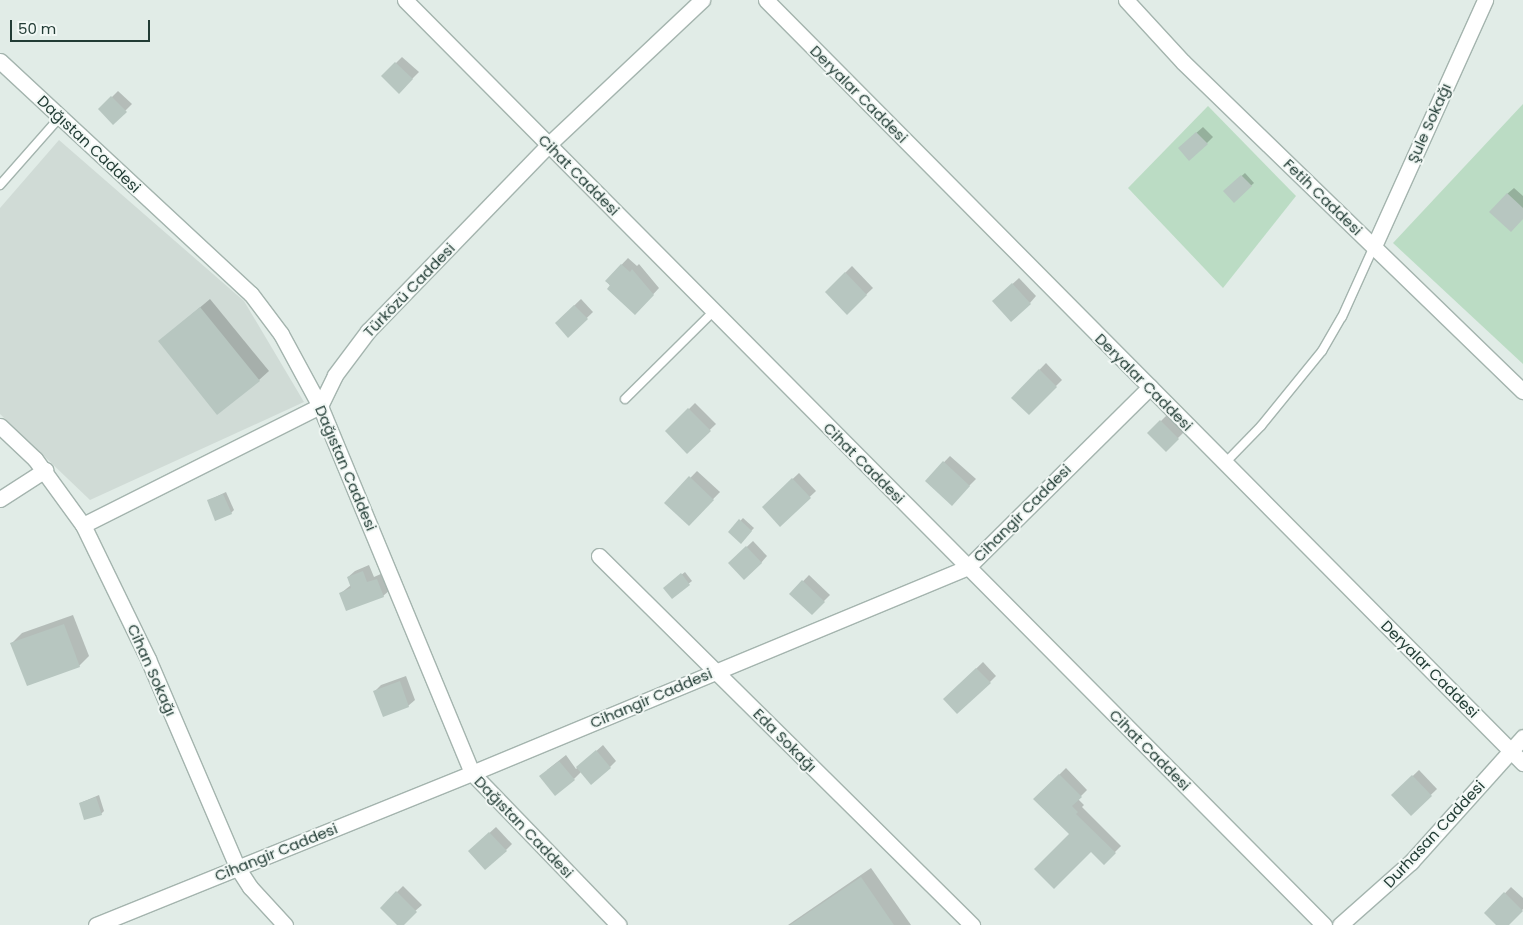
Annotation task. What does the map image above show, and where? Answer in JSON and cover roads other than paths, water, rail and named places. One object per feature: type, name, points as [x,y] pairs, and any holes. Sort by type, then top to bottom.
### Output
[{"type":"street","name":"Cihat Caddesi","points":[[405,0],[1324,925]]},
{"type":"street","name":"Türközü Caddesi","points":[[320,406],[335,375],[368,331],[548,145],[702,0]]},
{"type":"street","name":"Deryalar Caddesi","points":[[766,0],[1523,763]]},
{"type":"street","name":"Fetih Caddesi","points":[[1126,0],[1184,62],[1523,391]]},
{"type":"street","name":"Şule Sokağı","points":[[1374,246],[1485,0]]},
{"type":"street","name":"Dağıstan Caddesi","points":[[0,61],[251,294],[296,357],[320,406],[472,773],[619,925]]},
{"type":"street","name":"Cihangir Caddesi","points":[[96,925],[472,773],[968,566],[1150,387]]},
{"type":"street","points":[[83,525],[320,406]]},
{"type":"street","name":"Cihan Sokağı","points":[[0,426],[45,470],[83,525],[148,659],[238,867],[250,887],[285,925]]},
{"type":"street","points":[[0,499],[45,470]]},
{"type":"street","name":"Eda Sokağı","points":[[599,556],[972,925]]},
{"type":"street","name":"Durhasan Caddesi","points":[[1340,925],[1411,862],[1523,737]]},
{"type":"lane","points":[[0,185],[60,116]]},
{"type":"lane","points":[[1225,463],[1261,426],[1322,351],[1342,317],[1374,246]]},
{"type":"lane","points":[[625,399],[714,311]]}]
